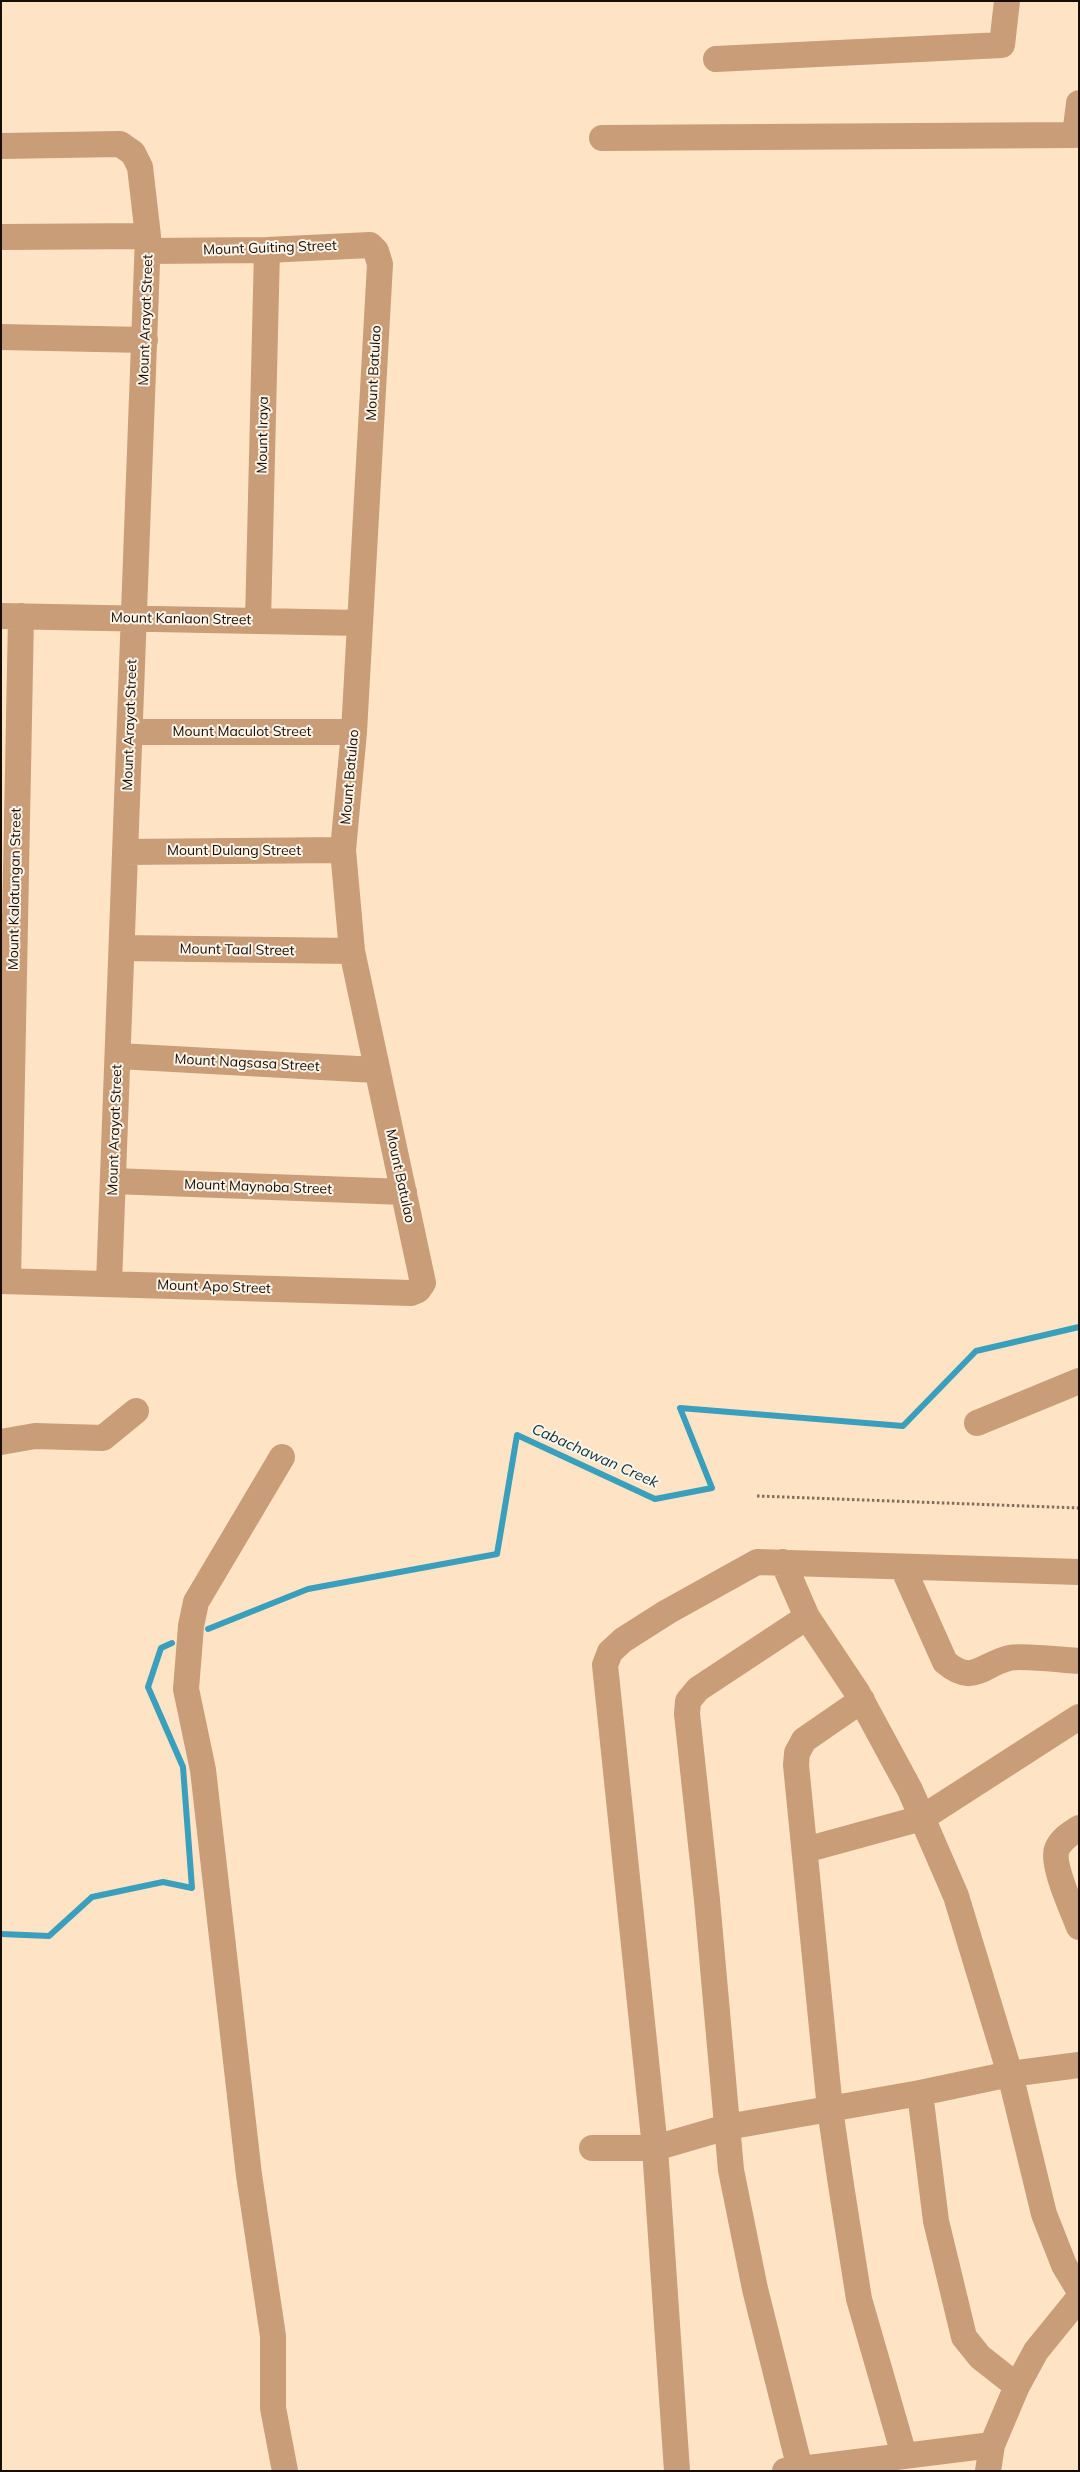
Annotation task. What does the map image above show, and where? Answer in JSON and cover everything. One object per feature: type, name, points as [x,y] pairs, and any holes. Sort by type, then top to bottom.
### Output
[{"type":"street","points":[[716,59],[1002,46],[1007,1]]},
{"type":"street","points":[[602,138],[1076,135],[1079,103]]},
{"type":"street","name":"Mount Arayat Street","points":[[1,146],[120,144],[133,153],[140,167],[148,244],[109,1283]]},
{"type":"street","name":"Mount Guiting Street","points":[[1,237],[268,250],[370,245],[376,251],[380,264]]},
{"type":"street","name":"Mount Iraya","points":[[258,621],[268,250]]},
{"type":"street","name":"Mount Batulao","points":[[380,264],[354,732],[343,850],[352,951],[423,1283]]},
{"type":"street","points":[[1,337],[145,340]]},
{"type":"street","name":"Mount Kanlaon Street","points":[[11,616],[360,623]]},
{"type":"street","name":"Mount Kalatungan Street","points":[[5,1281],[11,616]]},
{"type":"street","name":"Mount Maculot Street","points":[[130,732],[354,732]]},
{"type":"street","name":"Mount Dulang Street","points":[[125,852],[343,850]]},
{"type":"street","name":"Mount Taal Street","points":[[122,948],[352,951]]},
{"type":"street","name":"Mount Nagsasa Street","points":[[118,1056],[376,1070]]},
{"type":"street","name":"Mount Maynoba Street","points":[[113,1181],[404,1192]]},
{"type":"street","name":"Mount Apo Street","points":[[5,1281],[411,1293],[418,1290],[423,1283]]},
{"type":"street","points":[[977,1423],[1079,1381]]},
{"type":"street","points":[[1,1442],[35,1436],[103,1438],[136,1411]]},
{"type":"street","points":[[282,1457],[196,1602],[191,1626],[186,1689],[203,1770],[249,2175],[273,2336],[273,2408],[285,2471]]},
{"type":"street","points":[[677,2471],[655,2148],[605,1665],[610,1652],[622,1640],[667,1612],[757,1562],[1079,1572]]},
{"type":"street","points":[[783,1562],[807,1617],[862,1700],[910,1790],[956,1896],[1010,2074],[1044,2214],[1064,2265],[1079,2290]]},
{"type":"street","points":[[903,1568],[945,1662],[953,1669],[962,1673],[982,1671],[1009,1658],[1079,1661]]},
{"type":"street","points":[[807,1617],[698,1689],[688,1701],[687,1714],[692,1779],[707,1900],[731,2170],[793,2470],[992,2445]]},
{"type":"street","points":[[862,1700],[804,1740],[797,1753],[796,1765],[830,2109],[859,2299],[904,2455]]},
{"type":"street","points":[[805,1850],[922,1818],[1079,1717]]},
{"type":"street","points":[[1079,1828],[1065,1837],[1056,1850],[1056,1863],[1079,1927]]},
{"type":"street","points":[[592,2148],[655,2148],[727,2127],[920,2093],[1010,2074],[1079,2065]]},
{"type":"street","points":[[920,2093],[936,2221],[956,2314],[964,2337],[980,2357],[1017,2386]]},
{"type":"street","points":[[988,2471],[992,2445],[1017,2386],[1036,2350],[1079,2298]]},
{"type":"path","points":[[757,1496],[1079,1508]]},
{"type":"waterway","name":"Cabachawan Creek","points":[[208,1629],[308,1589],[497,1554],[517,1435],[655,1499],[712,1488],[680,1408],[903,1426],[976,1351],[1079,1327]]},
{"type":"waterway","name":"Cabachawan Creek","points":[[1,1934],[49,1936],[92,1897],[163,1882],[192,1888],[183,1767],[148,1687],[161,1648],[172,1643]]}]
